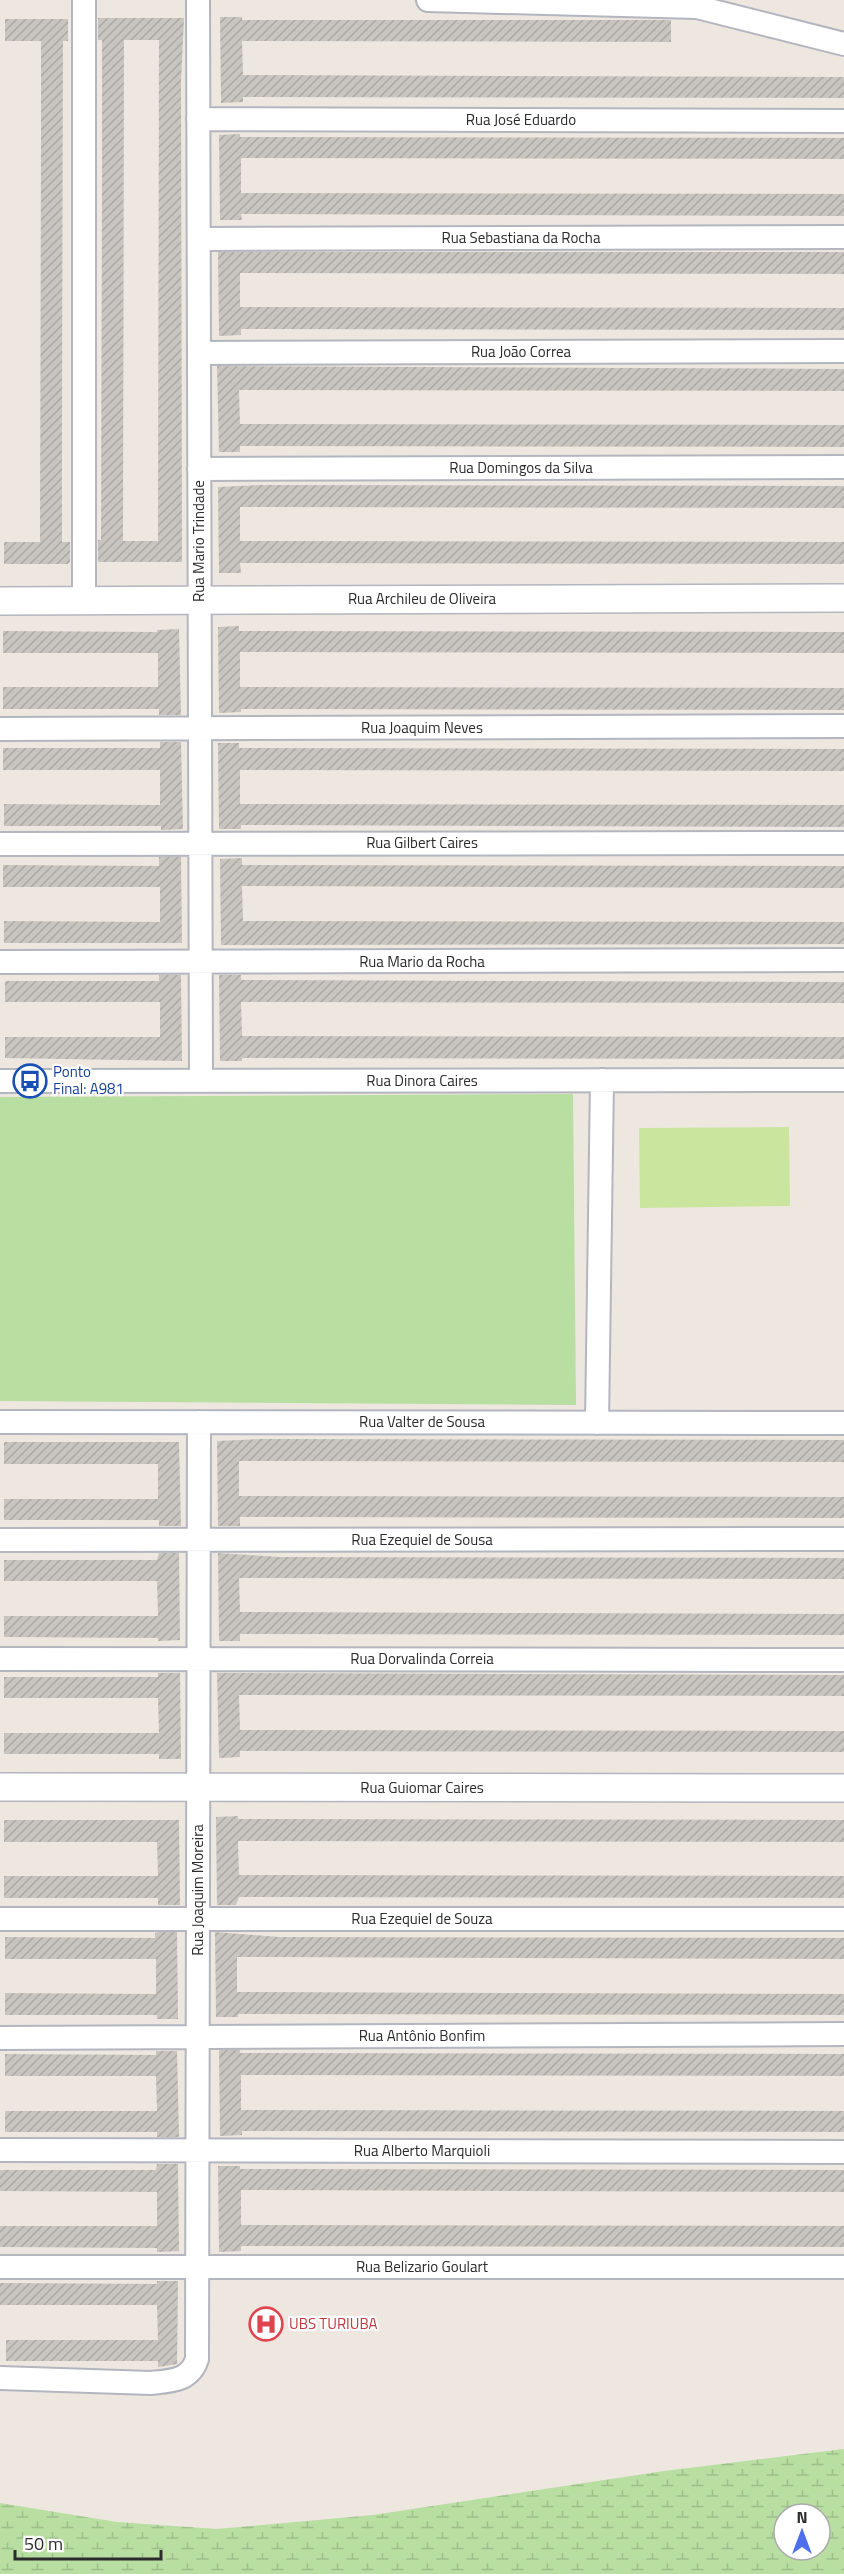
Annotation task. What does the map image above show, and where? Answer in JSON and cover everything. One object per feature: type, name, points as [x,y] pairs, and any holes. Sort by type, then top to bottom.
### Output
[{"type":"street","points":[[84,0],[84,600]]},
{"type":"street","name":"Rua Mario Trindade","points":[[198,0],[198,729],[201,1081]]},
{"type":"street","points":[[428,0],[697,7],[844,44]]},
{"type":"street","name":"Rua José Eduardo","points":[[198,119],[844,121]]},
{"type":"street","name":"Rua Sebastiana da Rocha","points":[[199,239],[844,237]]},
{"type":"street","name":"Rua João Correa","points":[[199,353],[844,351]]},
{"type":"street","name":"Rua Domingos da Silva","points":[[199,469],[844,467]]},
{"type":"street","name":"Rua Archileu de Oliveira","points":[[0,601],[844,598]]},
{"type":"street","name":"Rua Joaquim Neves","points":[[0,729],[844,726]]},
{"type":"street","name":"Rua Gilbert Caires","points":[[0,844],[844,843]]},
{"type":"street","name":"Rua Mario da Rocha","points":[[0,962],[844,960]]},
{"type":"street","points":[[597,1423],[602,1080]]},
{"type":"street","name":"Rua Dinora Caires","points":[[0,1081],[844,1080]]},
{"type":"street","name":"Rua Valter de Sousa","points":[[0,1422],[844,1423]]},
{"type":"street","name":"Rua Joaquim Moreira","points":[[0,2378],[139,2383],[175,2381],[192,2370],[197,2358],[199,1422]]},
{"type":"street","name":"Rua Ezequiel de Sousa","points":[[0,1540],[844,1539]]},
{"type":"street","name":"Rua Dorvalinda Correia","points":[[0,1659],[844,1660]]},
{"type":"street","name":"Rua Guiomar Caires","points":[[0,1787],[844,1788]]},
{"type":"street","name":"Rua Ezequiel de Souza","points":[[0,1919],[844,1919]]},
{"type":"street","name":"Rua Antônio Bonfim","points":[[0,2038],[844,2034]]},
{"type":"street","name":"Rua Alberto Marquioli","points":[[0,2150],[844,2152]]},
{"type":"street","name":"Rua Belizario Goulart","points":[[0,2267],[844,2267]]},
{"type":"green space","points":[[573,1094],[576,1405],[0,1401],[0,1097]]},
{"type":"green space","points":[[789,1127],[790,1206],[640,1208],[639,1128]]},
{"type":"green space","points":[[844,2449],[844,2574],[0,2574],[0,2503],[117,2522],[217,2529],[373,2515],[664,2471]]},
{"type":"building","points":[[220,17],[242,17],[242,20],[671,20],[671,42],[242,41],[243,75],[844,77],[844,98],[243,97],[243,102],[221,103]]},
{"type":"building","points":[[98,18],[184,18],[181,81],[182,562],[98,562],[98,540],[101,540],[102,40],[98,40]],"holes":[[[124,40],[159,40],[158,541],[123,541]]]},
{"type":"building","points":[[5,19],[68,19],[68,41],[63,41],[62,542],[70,542],[70,562],[68,564],[4,564],[4,542],[40,542],[41,137],[41,41],[5,41]]},
{"type":"building","points":[[240,134],[240,137],[844,138],[844,159],[241,158],[241,193],[844,194],[844,216],[241,214],[242,220],[220,220],[219,135]]},
{"type":"building","points":[[218,252],[844,252],[844,274],[240,273],[240,307],[844,308],[844,330],[241,329],[241,335],[219,336]]},
{"type":"building","points":[[217,366],[844,369],[844,391],[239,390],[240,424],[844,425],[844,447],[240,446],[240,452],[219,452]]},
{"type":"building","points":[[262,485],[844,486],[844,508],[240,507],[240,541],[844,542],[844,564],[240,563],[241,573],[219,573],[218,487]]},
{"type":"building","points":[[239,626],[239,631],[844,632],[844,653],[240,652],[240,687],[844,688],[844,710],[241,709],[241,712],[219,713],[218,627]]},
{"type":"building","points":[[179,629],[181,715],[159,715],[159,709],[3,709],[3,687],[158,687],[158,653],[3,653],[3,631],[157,632],[157,630]]},
{"type":"building","points":[[160,742],[181,742],[183,829],[161,830],[161,826],[4,826],[4,804],[160,805],[160,770],[3,770],[3,748],[160,748]]},
{"type":"building","points":[[218,743],[239,743],[239,748],[844,749],[844,771],[240,770],[240,804],[844,805],[844,827],[241,825],[241,829],[219,829]]},
{"type":"building","points":[[159,857],[181,857],[182,943],[4,943],[4,921],[160,922],[160,887],[3,887],[3,865],[159,866]]},
{"type":"building","points":[[242,858],[242,865],[844,866],[844,888],[242,886],[243,921],[844,922],[844,944],[221,945],[220,859]]},
{"type":"building","points":[[159,975],[181,975],[182,1061],[5,1058],[5,1037],[160,1037],[160,1002],[5,1002],[5,981],[159,981]]},
{"type":"building","points":[[219,975],[241,975],[241,980],[844,982],[844,1003],[241,1002],[242,1036],[844,1037],[844,1059],[242,1058],[242,1061],[220,1061]]},
{"type":"building","points":[[262,1439],[844,1440],[844,1462],[239,1461],[239,1496],[844,1497],[844,1518],[240,1517],[240,1526],[218,1526],[217,1441]]},
{"type":"building","points":[[4,1442],[179,1442],[181,1526],[159,1526],[159,1520],[4,1520],[4,1499],[158,1499],[158,1464],[4,1464]]},
{"type":"building","points":[[159,1553],[179,1553],[180,1640],[4,1637],[4,1616],[158,1616],[157,1581],[4,1581],[4,1560],[157,1560]]},
{"type":"building","points":[[218,1553],[279,1557],[844,1558],[844,1579],[239,1578],[240,1612],[844,1614],[844,1635],[240,1634],[240,1641],[219,1641]]},
{"type":"building","points":[[158,1673],[180,1673],[181,1759],[159,1759],[159,1754],[4,1754],[4,1733],[159,1733],[158,1698],[4,1698],[4,1677],[158,1677]]},
{"type":"building","points":[[217,1673],[844,1675],[844,1696],[239,1695],[240,1730],[844,1731],[844,1752],[240,1751],[240,1757],[219,1758]]},
{"type":"building","points":[[238,1816],[238,1819],[844,1820],[844,1842],[238,1841],[239,1875],[844,1876],[844,1898],[239,1897],[236,1905],[217,1905],[216,1817]]},
{"type":"building","points":[[4,1820],[179,1820],[180,1905],[158,1905],[158,1898],[4,1898],[4,1876],[158,1876],[157,1842],[4,1842]]},
{"type":"building","points":[[177,1932],[178,2019],[157,2019],[157,2015],[5,2015],[5,1993],[156,1994],[156,1959],[5,1959],[5,1937],[155,1938],[155,1933]]},
{"type":"building","points":[[215,1932],[279,1937],[844,1938],[844,1959],[237,1957],[237,1992],[844,1994],[844,2015],[238,2014],[238,2017],[216,2017]]},
{"type":"building","points":[[219,2050],[240,2050],[240,2053],[844,2054],[844,2076],[241,2075],[241,2110],[844,2111],[844,2132],[242,2131],[242,2135],[220,2136]]},
{"type":"building","points":[[156,2051],[177,2051],[179,2137],[157,2137],[157,2132],[5,2132],[5,2111],[157,2111],[156,2076],[5,2076],[5,2054],[156,2055]]},
{"type":"building","points":[[157,2164],[178,2164],[179,2251],[157,2252],[157,2248],[0,2247],[0,2226],[157,2226],[157,2192],[0,2191],[0,2170],[156,2170]]},
{"type":"building","points":[[218,2166],[240,2166],[240,2169],[844,2170],[844,2192],[241,2190],[241,2225],[844,2226],[844,2247],[241,2246],[241,2251],[219,2252]]},
{"type":"building","points":[[157,2281],[178,2281],[177,2364],[158,2367],[158,2361],[6,2361],[6,2340],[158,2340],[157,2305],[0,2305],[0,2283],[157,2284]]},
{"type":"place","name":"Ponto Final: A981","points":[[30,1081]]},
{"type":"place","name":"UBS TURIUBA","points":[[266,2324]]}]
